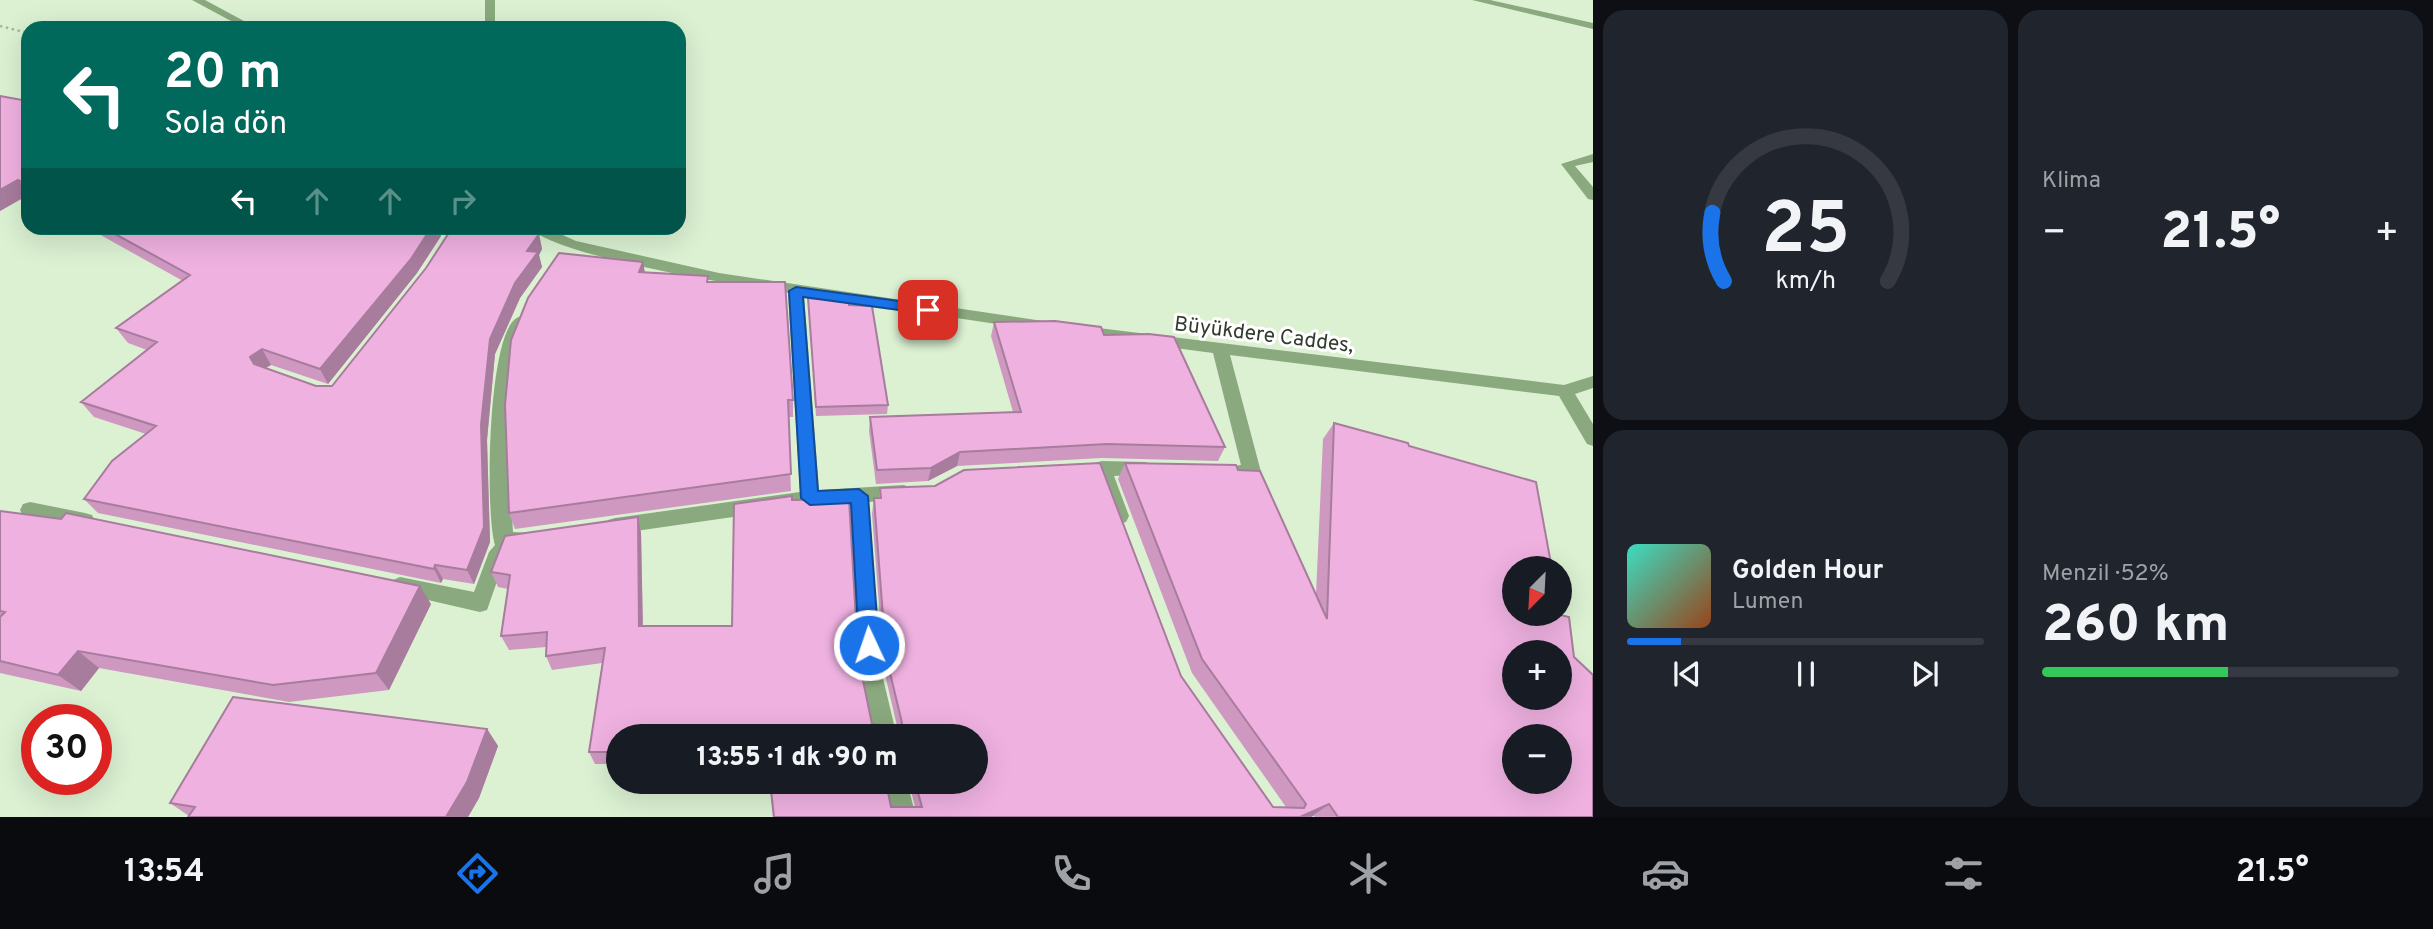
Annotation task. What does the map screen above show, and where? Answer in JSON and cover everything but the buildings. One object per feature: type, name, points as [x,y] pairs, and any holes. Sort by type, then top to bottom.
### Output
[{"type":"street","points":[[197,0],[238,21]]},
{"type":"street","points":[[490,0],[490,21]]},
{"type":"street","points":[[1477,0],[1593,26]]},
{"type":"street","points":[[1593,158],[1567,164],[1593,196]]},
{"type":"street","name":"Büyükdere Caddes,","points":[[547,235],[567,249],[796,291],[1220,350],[1564,391]]},
{"type":"street","points":[[796,291],[810,498]]},
{"type":"street","points":[[386,583],[480,603],[503,542],[499,440],[506,354],[525,310]]},
{"type":"street","points":[[1211,471],[1252,472],[1220,350]]},
{"type":"street","points":[[1593,382],[1564,391],[1593,439]]},
{"type":"street","points":[[1125,530],[1095,468],[1170,470]]},
{"type":"street","points":[[596,529],[810,498],[920,492]]},
{"type":"street","points":[[859,496],[870,670],[882,724]]},
{"type":"street","points":[[30,510],[108,525]]},
{"type":"street","points":[[503,542],[543,536]]},
{"type":"street","points":[[898,794],[903,817]]},
{"type":"path","points":[[0,26],[21,31]]},
{"type":"route","points":[[869,645],[859,496],[810,498],[796,291],[928,310]]}]
